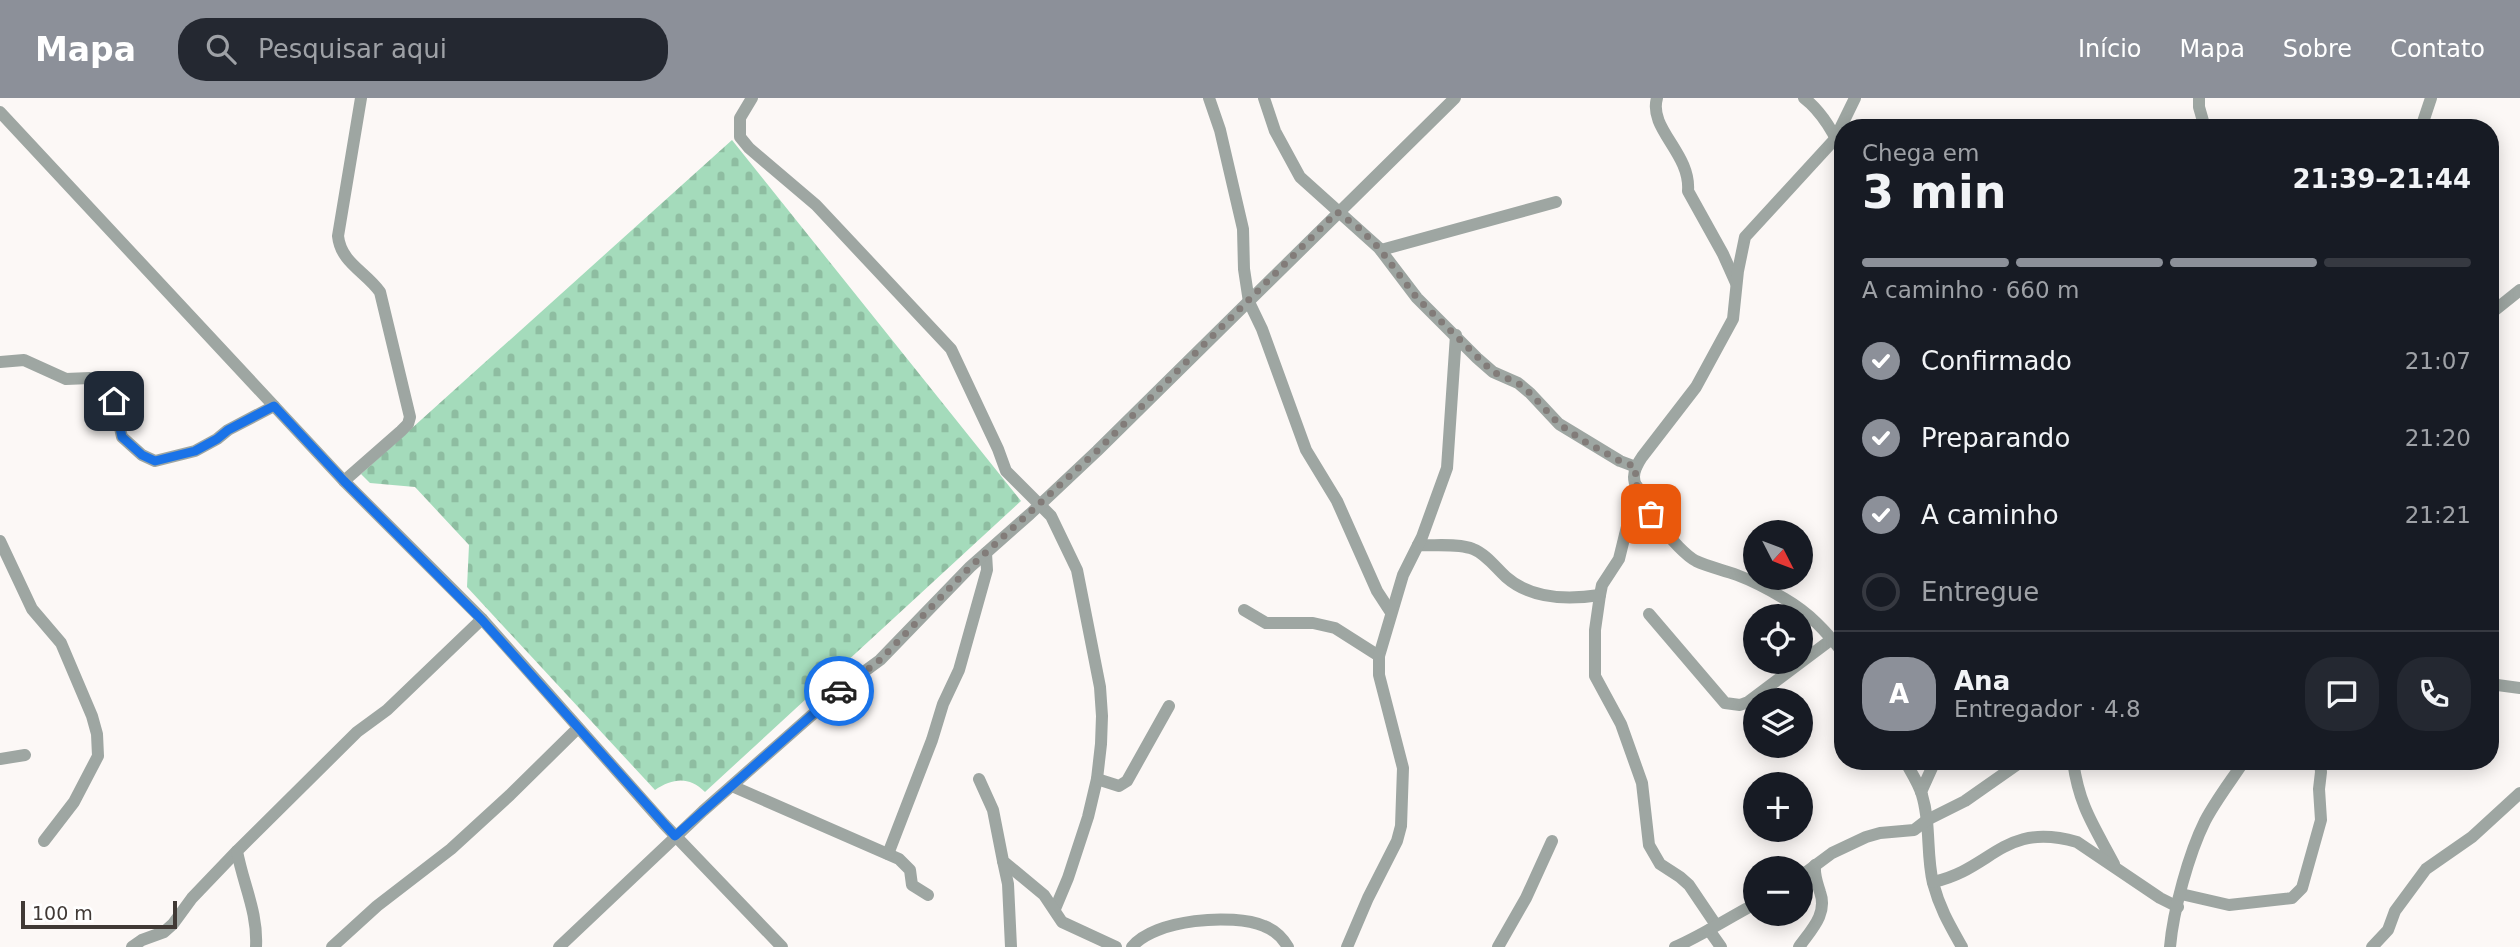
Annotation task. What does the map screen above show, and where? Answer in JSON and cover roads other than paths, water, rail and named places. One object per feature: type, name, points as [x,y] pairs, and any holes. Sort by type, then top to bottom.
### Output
[{"type":"street","points":[[344,481],[401,431],[408,424],[410,417],[380,292],[344,257],[339,248],[338,236],[361,98]]},
{"type":"street","points":[[752,98],[740,118],[740,137],[816,205],[951,349],[1006,471],[1051,516],[1077,570],[1100,687],[1102,716],[1097,779],[1068,878],[1055,909]]},
{"type":"street","points":[[1209,98],[1220,130],[1243,229],[1248,302],[1262,329],[1306,450],[1337,501],[1377,591],[1390,611]]},
{"type":"street","points":[[1264,98],[1275,131],[1300,177],[1381,250],[1417,298],[1493,372],[1506,376],[1530,393],[1559,424],[1620,461],[1636,467]]},
{"type":"street","points":[[1657,98],[1655,113],[1659,124],[1680,155],[1689,183],[1688,191],[1723,254],[1736,284]]},
{"type":"street","points":[[1804,98],[1824,120],[1834,137]]},
{"type":"street","points":[[1846,119],[1855,98]]},
{"type":"street","points":[[2199,98],[2202,119]]},
{"type":"street","points":[[2424,119],[2431,98]]},
{"type":"street","points":[[559,947],[675,836],[846,685],[880,660],[954,583],[1041,504],[1454,99]]},
{"type":"street","points":[[0,112],[344,481],[482,620],[675,836],[782,947]]},
{"type":"street","points":[[1834,140],[1745,237],[1740,253],[1733,319],[1696,387],[1636,467],[1634,477],[1651,514],[1688,556],[1741,576],[1786,599],[1813,618],[1834,642]]},
{"type":"street","points":[[1381,250],[1556,202]]},
{"type":"street","points":[[2499,307],[2520,290]]},
{"type":"street","points":[[1347,947],[1401,826],[1403,768],[1379,676],[1379,656],[1390,611],[1403,575],[1419,545],[1447,468],[1456,335]]},
{"type":"street","points":[[0,362],[24,360],[66,379],[90,378],[114,401],[122,437],[142,455],[155,461],[195,451],[274,406]]},
{"type":"street","points":[[1637,486],[1619,559],[1602,585],[1595,630],[1595,676],[1621,724],[1642,783],[1649,845],[1660,864],[1681,877],[1689,886],[1721,947]]},
{"type":"street","points":[[0,541],[32,609],[61,643],[97,734],[98,756],[74,802],[44,841]]},
{"type":"street","points":[[1419,545],[1470,548],[1481,553],[1520,588],[1531,592],[1578,598],[1600,595]]},
{"type":"street","points":[[888,854],[943,704],[959,670],[987,570],[986,553]]},
{"type":"street","points":[[1244,610],[1266,623],[1326,624],[1346,633],[1379,656]]},
{"type":"street","points":[[1649,614],[1725,703],[1740,705],[1748,702],[1832,639]]},
{"type":"street","points":[[132,947],[164,932],[173,924],[192,898],[237,851],[357,732],[387,710],[482,620]]},
{"type":"street","points":[[2499,685],[2520,688]]},
{"type":"street","points":[[1097,779],[1119,786],[1128,780],[1169,706]]},
{"type":"street","points":[[332,947],[377,906],[452,849],[578,727]]},
{"type":"street","points":[[0,760],[26,755]]},
{"type":"street","points":[[1910,770],[1921,792],[1927,820],[1928,855],[1943,917],[1962,947]]},
{"type":"street","points":[[1921,792],[1931,770]]},
{"type":"street","points":[[1800,947],[1823,911],[1821,893],[1815,880],[1815,864],[1866,837],[1914,830],[1927,820],[1965,801],[2009,770]]},
{"type":"street","points":[[2075,770],[2086,812],[2115,866]]},
{"type":"street","points":[[2170,947],[2172,926],[2204,822],[2238,770]]},
{"type":"street","points":[[1933,882],[1958,873],[1993,852],[2026,837],[2054,837],[2077,842],[2160,898],[2229,905],[2292,898],[2302,888],[2321,820],[2321,770]]},
{"type":"street","points":[[979,779],[993,810],[1008,884],[1011,947]]},
{"type":"street","points":[[732,786],[906,864],[910,870],[912,885],[928,895]]},
{"type":"street","points":[[2372,947],[2388,930],[2395,911],[2426,869],[2472,837],[2520,793]]},
{"type":"street","points":[[1498,947],[1527,898],[1552,841]]},
{"type":"street","points":[[237,851],[242,877],[252,902],[256,923],[256,947]]},
{"type":"street","points":[[1003,861],[1044,895],[1062,922],[1116,947]]},
{"type":"street","points":[[1675,947],[1743,910]]},
{"type":"street","points":[[1132,947],[1142,936],[1153,930],[1189,922],[1227,920],[1262,925],[1279,935],[1288,947]]}]
